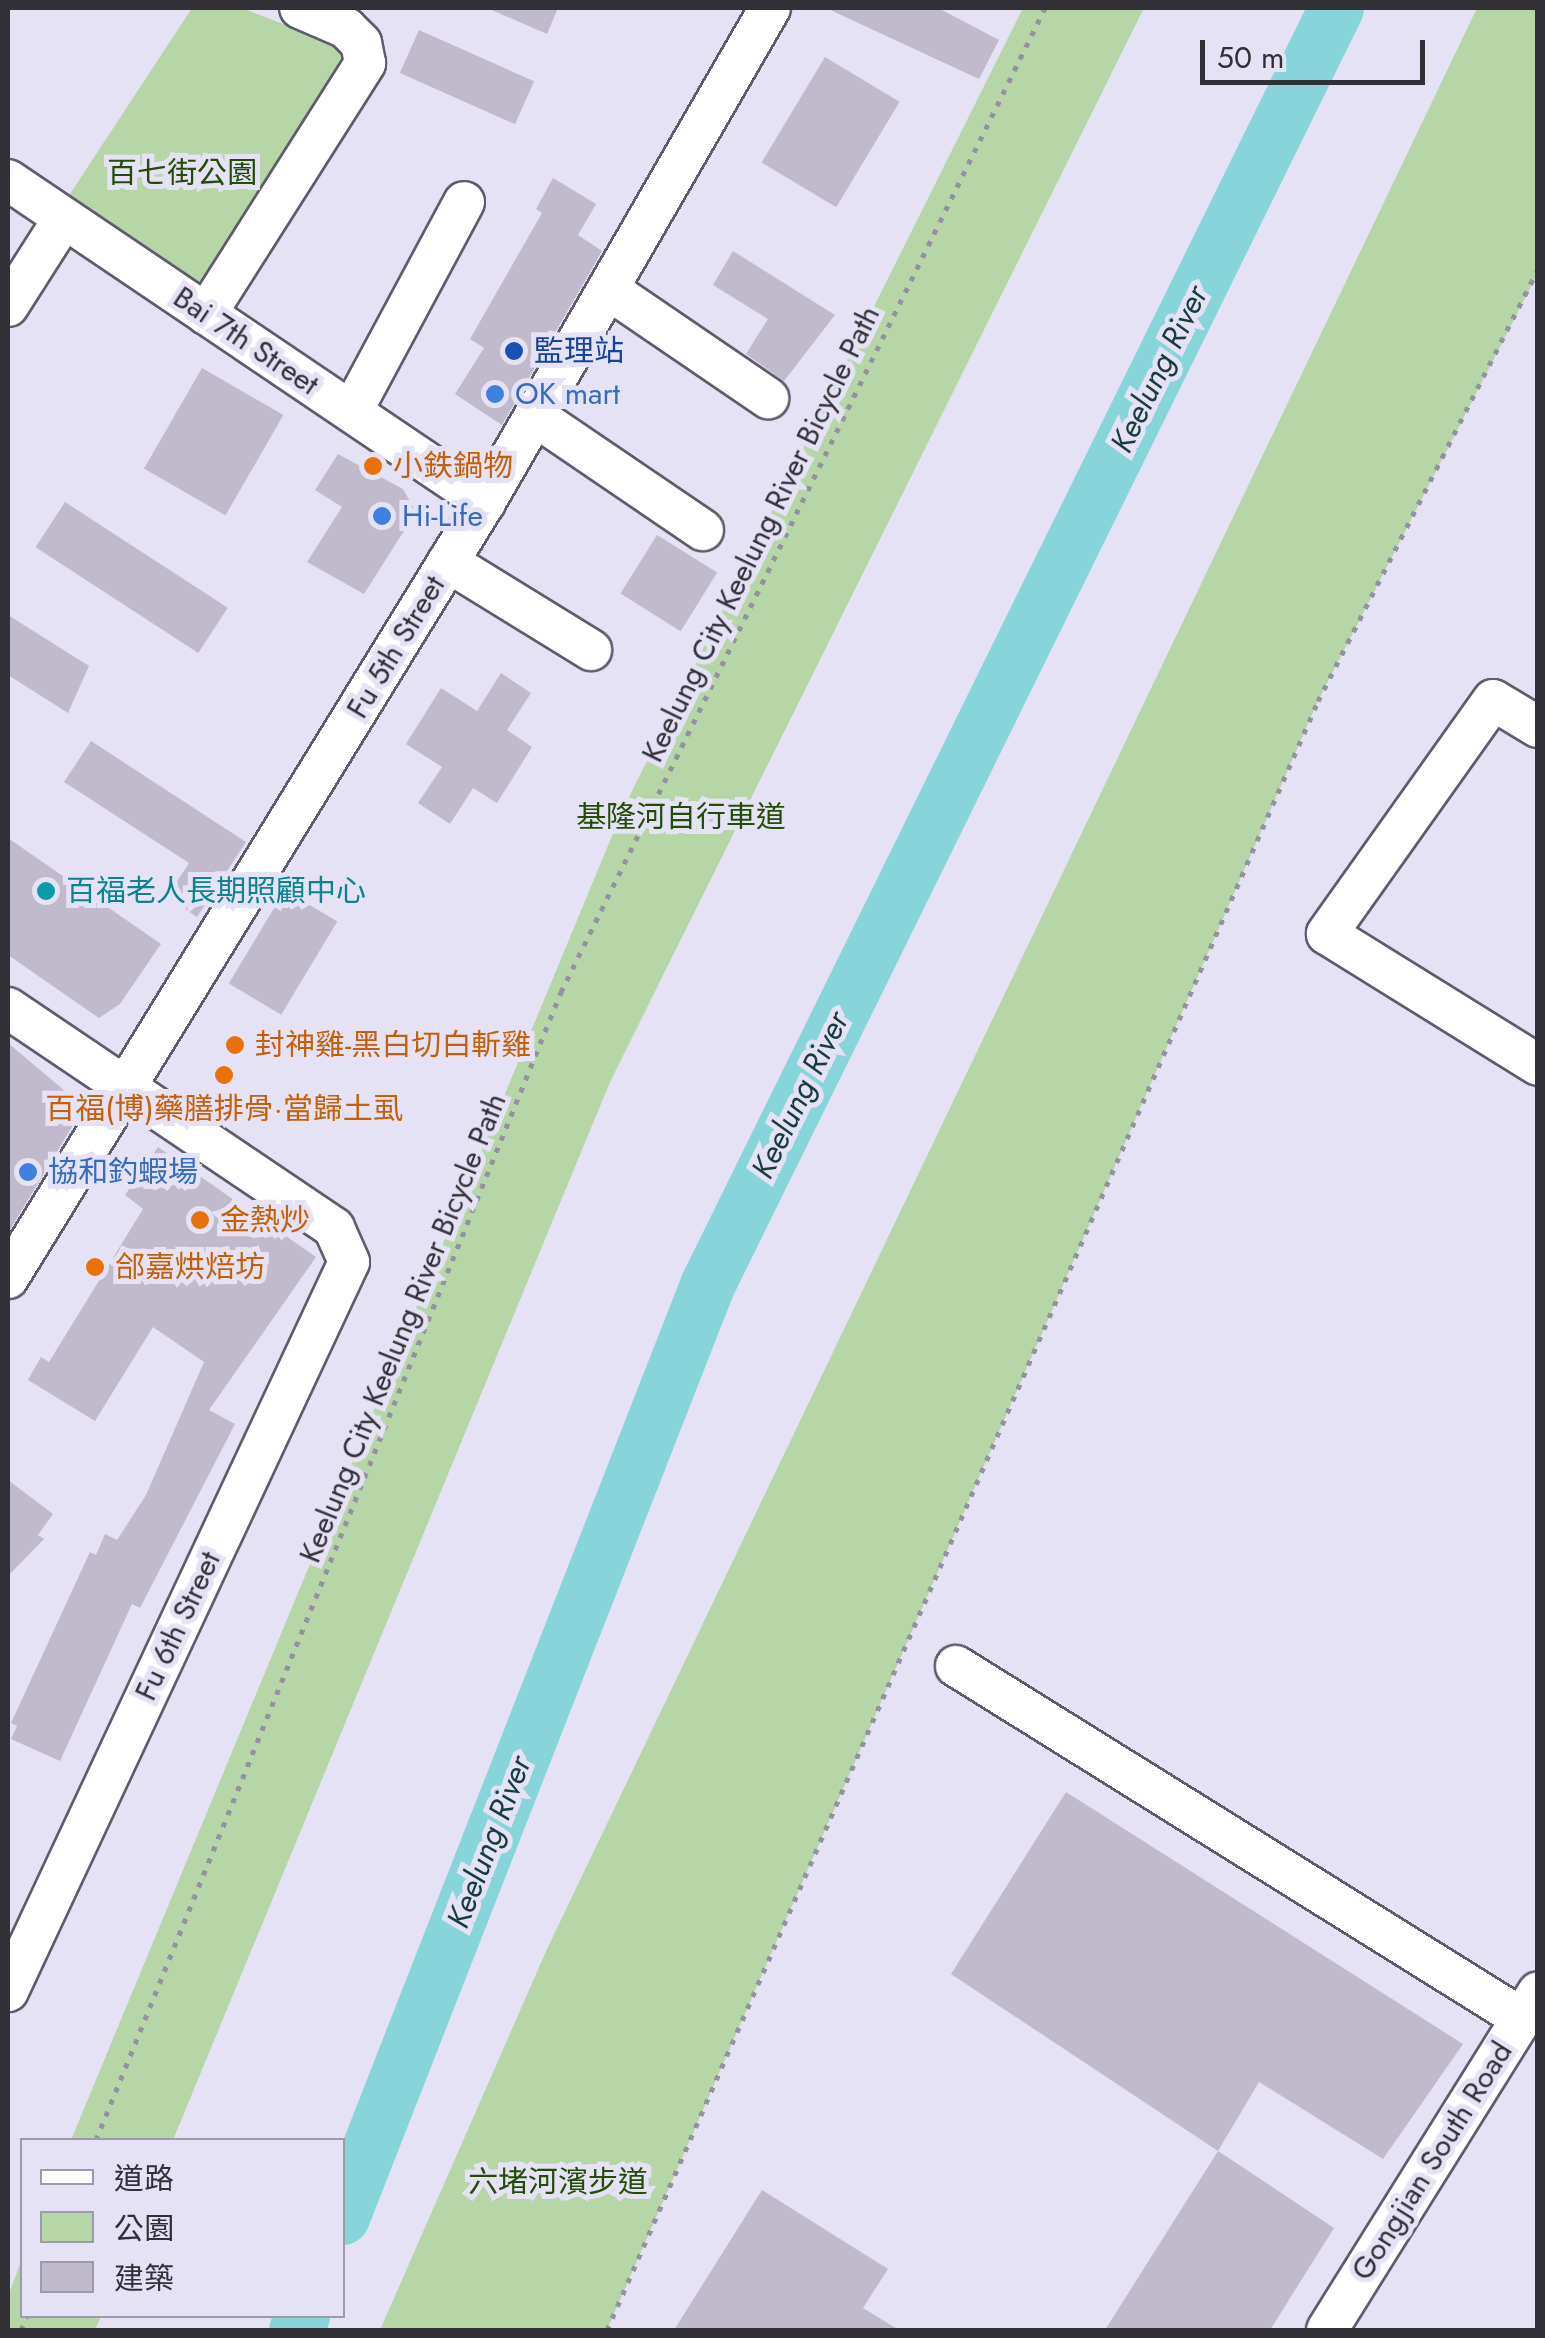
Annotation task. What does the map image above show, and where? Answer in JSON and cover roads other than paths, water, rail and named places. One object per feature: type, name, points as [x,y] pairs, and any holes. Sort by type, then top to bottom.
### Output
[{"type":"street","points":[[206,314],[364,63],[361,43],[300,8]]},
{"type":"street","name":"Fu 5th Street","points":[[8,1278],[485,502],[770,8]]},
{"type":"street","name":"Bai 7th Street","points":[[8,180],[485,502]]},
{"type":"street","points":[[352,412],[464,202]]},
{"type":"street","points":[[8,306],[64,218]]},
{"type":"street","points":[[608,289],[768,398]]},
{"type":"street","points":[[535,416],[703,530]]},
{"type":"street","points":[[448,562],[591,650]]},
{"type":"street","points":[[1538,727],[1493,700],[1327,934],[1538,1064]]},
{"type":"street","points":[[8,1008],[128,1087]]},
{"type":"street","name":"Fu 6th Street","points":[[8,1991],[22,1919],[349,1262],[334,1228],[128,1087]]},
{"type":"street","points":[[956,1666],[1529,2005]]},
{"type":"street","name":"Gongjian South Road","points":[[1326,2330],[1529,2005]]},
{"type":"waterway","name":"Keelung River","points":[[345,2209],[707,1285],[1336,8]]},
{"type":"waterway","name":"Keelung River","points":[[296,2330],[301,2318]]},
{"type":"place","name":"監理站","points":[[514,351]]},
{"type":"place","name":"OK mart","points":[[495,394]]},
{"type":"place","name":"小鉄鍋物","points":[[373,466]]},
{"type":"place","name":"Hi-Life","points":[[382,516]]},
{"type":"place","name":"百福老人長期照顧中心","points":[[46,891]]},
{"type":"place","name":"封神雞-黑白切白斬雞","points":[[235,1045]]},
{"type":"place","name":"百福(博)藥膳排骨·當歸土虱","points":[[224,1075]]},
{"type":"place","name":"協和釣蝦場","points":[[28,1172]]},
{"type":"place","name":"金熱炒","points":[[200,1220]]},
{"type":"place","name":"郃嘉烘焙坊","points":[[95,1267]]},
{"type":"park label","name":"百七街公園","points":[[182,173]]},
{"type":"park label","name":"基隆河自行車道","points":[[681,817]]},
{"type":"park label","name":"六堵河濱步道","points":[[558,2182]]}]
